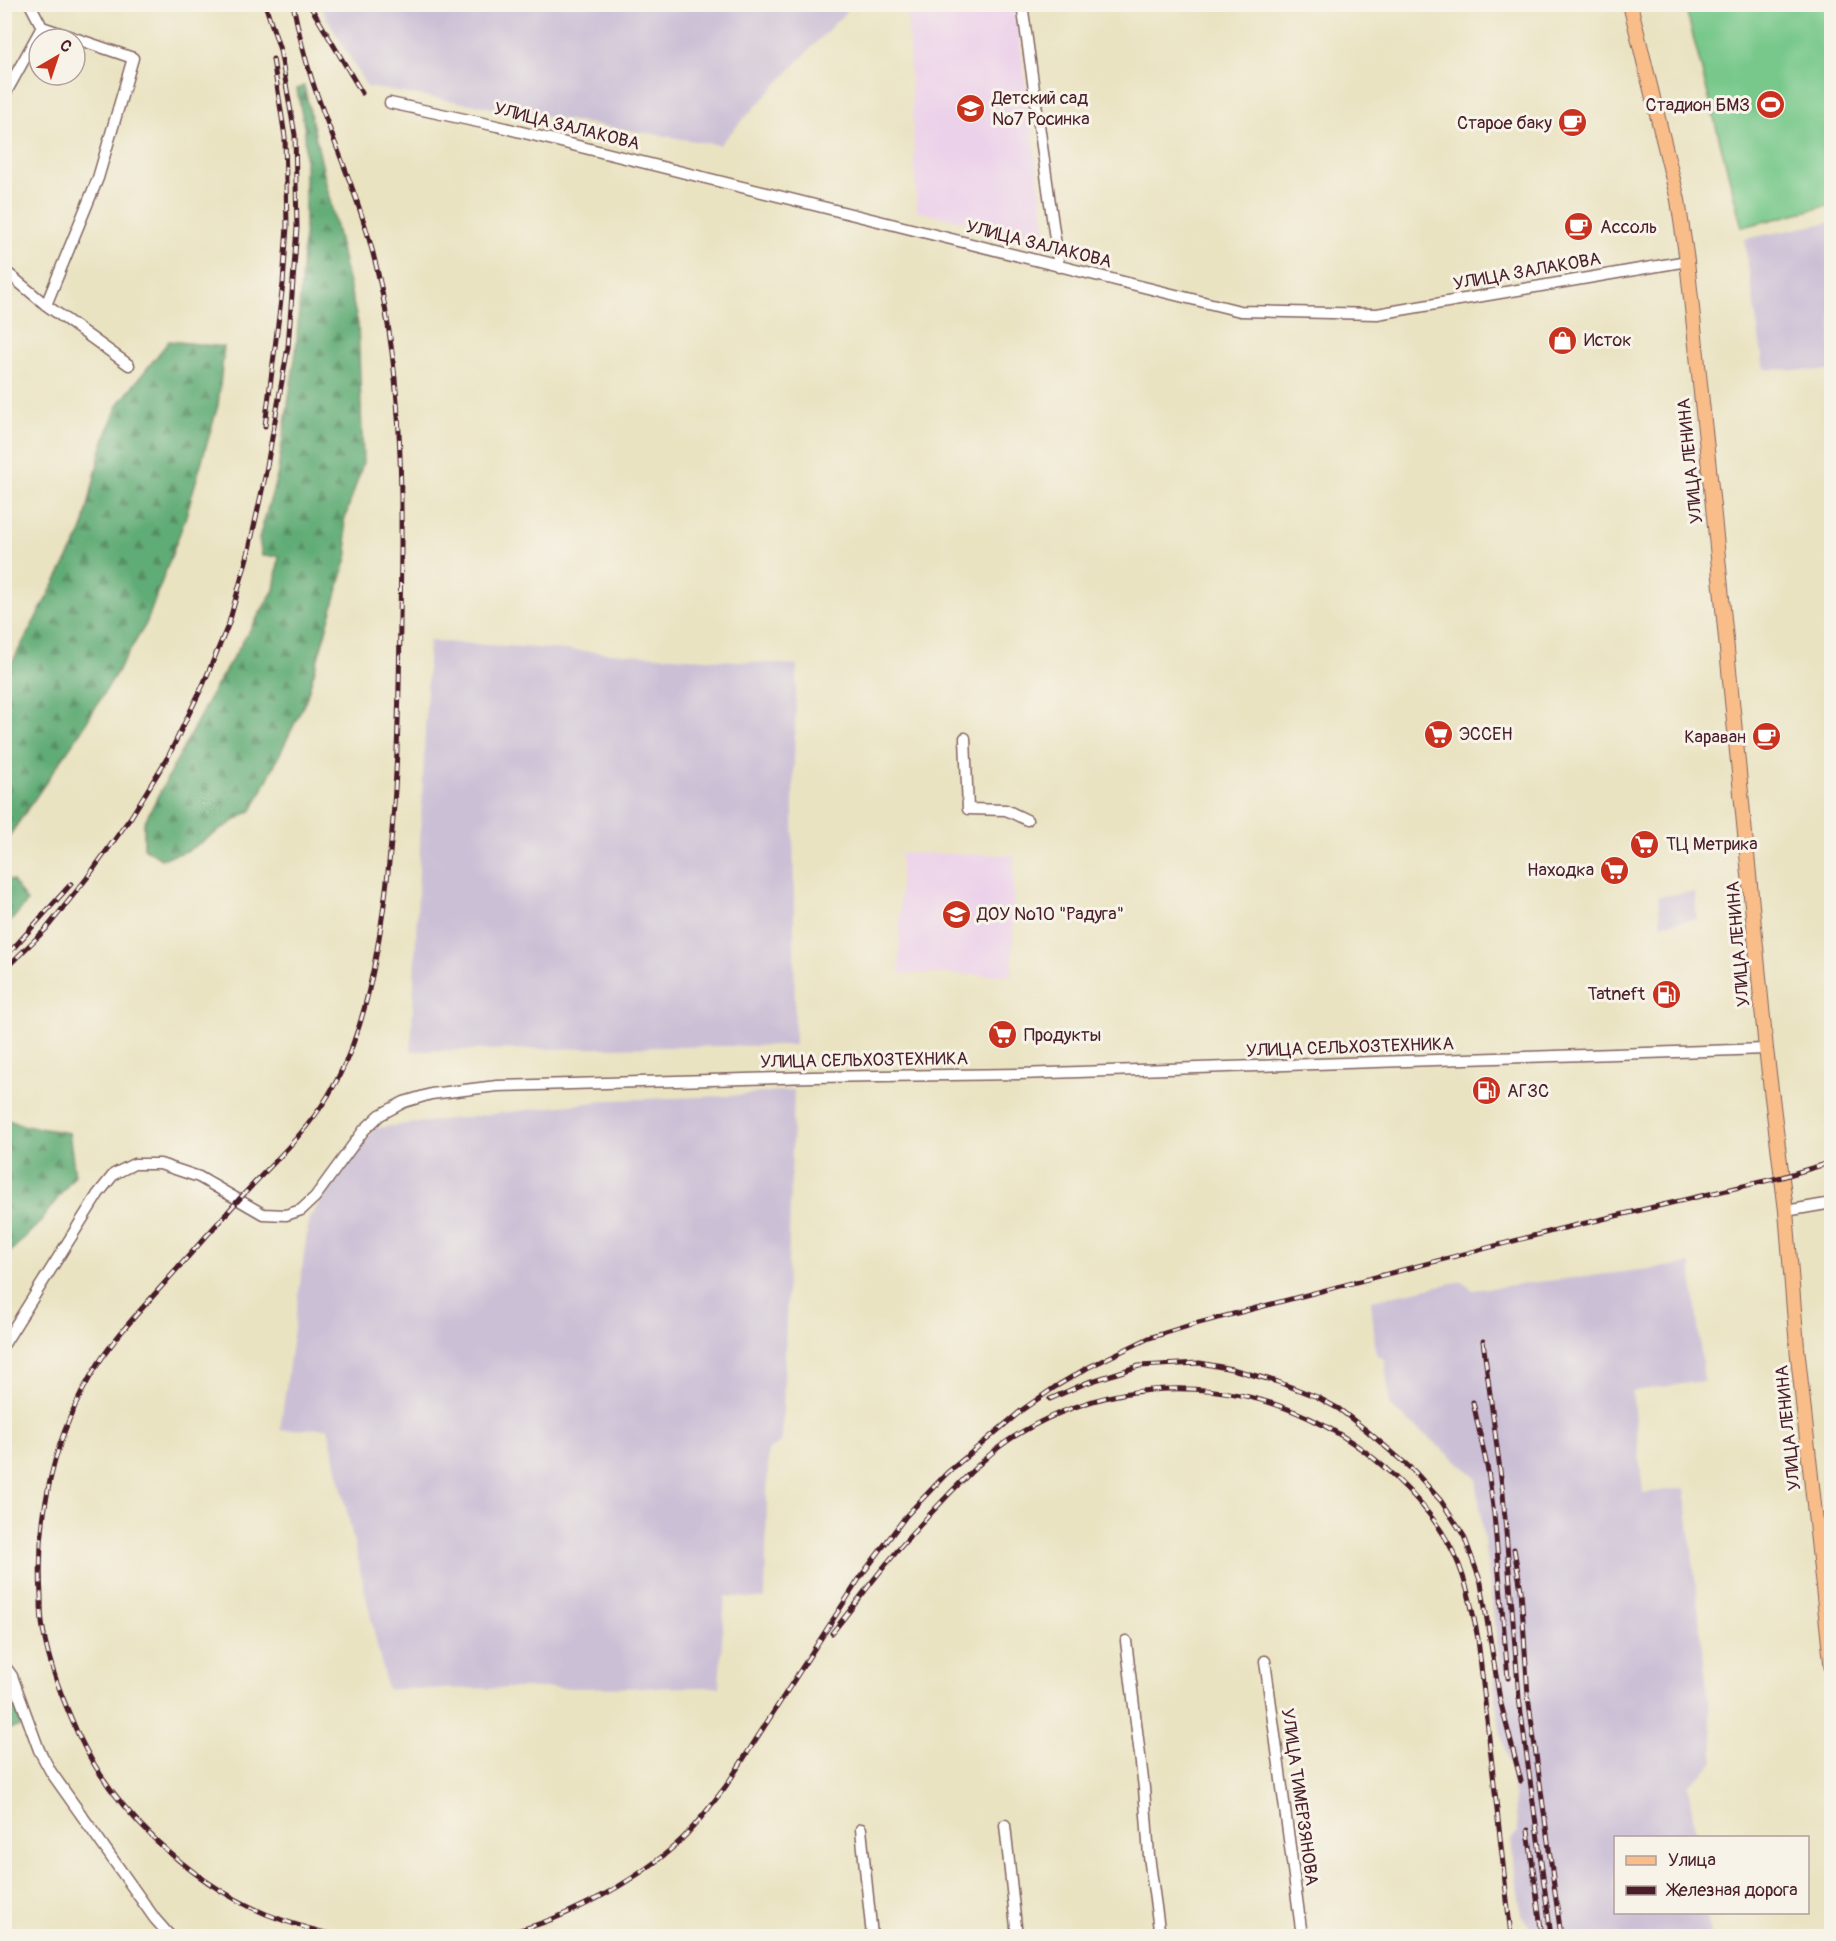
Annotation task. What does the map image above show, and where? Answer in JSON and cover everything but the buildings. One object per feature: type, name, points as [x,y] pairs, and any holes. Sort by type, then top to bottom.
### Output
[{"type":"main road","name":"УЛИЦА ЛЕНИНА","points":[[1630,4],[1678,200],[1687,261],[1766,1049],[1786,1211],[1797,1347],[1832,1671]]},
{"type":"street","points":[[30,4],[42,27]]},
{"type":"street","points":[[1023,4],[1059,267]]},
{"type":"street","points":[[46,305],[98,178],[133,58],[87,42]]},
{"type":"street","points":[[4,96],[27,54]]},
{"type":"street","name":"УЛИЦА ЗАЛАКОВА","points":[[390,103],[497,126],[1240,311],[1377,314],[1687,261]]},
{"type":"street","points":[[4,270],[46,305],[129,365]]},
{"type":"street","points":[[965,738],[968,809],[1006,810],[1027,820]]},
{"type":"street","name":"УЛИЦА СЕЛЬХОЗТЕХНИКА","points":[[4,1344],[98,1194],[114,1174],[134,1164],[160,1164],[199,1177],[262,1214],[286,1215],[301,1210],[315,1197],[364,1130],[380,1115],[404,1102],[431,1094],[497,1086],[1019,1074],[1766,1049]]},
{"type":"street","points":[[1786,1211],[1832,1203]]},
{"type":"street","points":[[1126,1641],[1160,1936]]},
{"type":"street","name":"УЛИЦА ТИМЕРЗЯНОВА","points":[[1265,1661],[1302,1936]]},
{"type":"street","points":[[4,1665],[12,1676],[39,1750],[51,1772],[155,1919],[170,1936]]},
{"type":"street","points":[[1005,1825],[1017,1936]]},
{"type":"street","points":[[861,1829],[872,1936]]},
{"type":"shaded area","points":[[319,5],[852,5],[719,145],[367,87]]},
{"type":"shaded area","name":"Детский сад №7 Росинка","points":[[907,5],[1015,5],[1047,240],[917,211]]},
{"type":"shaded area","points":[[1831,222],[1831,371],[1764,369],[1744,239]]},
{"type":"shaded area","points":[[429,641],[797,665],[793,798],[795,1045],[411,1051]]},
{"type":"shaded area","name":"ДОУ №10 \"Радуга\"","points":[[901,853],[1014,855],[1012,975],[899,973]]},
{"type":"shaded area","points":[[1695,892],[1697,919],[1661,924],[1658,896]]},
{"type":"shaded area","points":[[794,1090],[782,1441],[768,1451],[765,1599],[725,1596],[719,1687],[387,1689],[328,1428],[280,1430],[309,1218],[375,1128],[612,1100],[729,1096]]},
{"type":"shaded area","points":[[1691,1264],[1704,1381],[1632,1391],[1643,1493],[1685,1488],[1715,1761],[1688,1785],[1696,1836],[1614,1836],[1614,1914],[1707,1914],[1710,1936],[1531,1936],[1530,1926],[1521,1913],[1511,1841],[1518,1833],[1512,1777],[1500,1730],[1493,1675],[1501,1674],[1476,1477],[1390,1406],[1385,1360],[1376,1354],[1371,1300],[1462,1281],[1472,1290]]},
{"type":"green space","name":"Стадион БМЗ","points":[[1685,5],[1831,5],[1831,205],[1742,227]]},
{"type":"green space","points":[[304,86],[358,324],[363,463],[344,521],[348,554],[306,700],[253,809],[187,851],[161,859],[144,848],[144,823],[214,689],[274,590],[279,556],[262,556],[259,538],[277,477],[296,351],[305,226],[305,131],[297,89]]},
{"type":"green space","points":[[169,341],[224,347],[218,405],[185,519],[146,624],[81,731],[5,842],[4,681],[82,532],[102,446],[118,405]]},
{"type":"green space","points":[[5,879],[13,881],[27,902],[5,928]]},
{"type":"green space","points":[[5,1119],[26,1126],[69,1133],[75,1175],[39,1223],[5,1257]]},
{"type":"green space","points":[[5,1678],[22,1726],[4,1730]]},
{"type":"railway","points":[[4,970],[46,929],[87,878],[131,817],[169,755],[203,685],[229,623],[248,554],[265,477],[288,347],[297,228],[295,135],[280,50],[265,4]]},
{"type":"railway","points":[[293,4],[312,80],[358,204],[371,246],[382,292],[396,385],[401,479],[400,661],[392,827],[377,950],[365,1007],[353,1044],[346,1062],[318,1111],[296,1139],[128,1324],[98,1364],[83,1390],[59,1446],[45,1505],[40,1566],[41,1609],[42,1625],[53,1670],[78,1734],[111,1790],[132,1816],[181,1863],[237,1900],[284,1921],[340,1936]]},
{"type":"railway","points":[[309,4],[362,93]]},
{"type":"railway","points":[[265,426],[283,284],[287,226],[285,137],[273,59]]},
{"type":"railway","points":[[9,953],[71,884]]},
{"type":"railway","points":[[492,1936],[541,1923],[593,1900],[642,1871],[682,1839],[726,1786],[861,1576],[906,1516],[947,1473],[1022,1410],[1087,1368],[1149,1338],[1191,1325],[1560,1229],[1782,1177],[1832,1162]]},
{"type":"railway","points":[[1483,1341],[1503,1493],[1519,1698],[1551,1936]]},
{"type":"railway","points":[[1050,1399],[1086,1383],[1139,1366],[1200,1363],[1278,1382],[1317,1397],[1339,1409],[1366,1430],[1415,1472],[1441,1501],[1464,1536],[1481,1583],[1500,1700],[1521,1781]]},
{"type":"railway","points":[[832,1633],[880,1571],[973,1470],[1012,1438],[1060,1413],[1109,1397],[1160,1389],[1211,1390],[1260,1400],[1308,1418],[1353,1443],[1395,1477],[1425,1508],[1438,1525],[1455,1555],[1464,1578],[1478,1639],[1511,1936]]},
{"type":"railway","points":[[1473,1402],[1488,1471],[1494,1514],[1508,1678]]},
{"type":"railway","points":[[1514,1549],[1521,1590],[1528,1696],[1561,1936]]},
{"type":"railway","points":[[1528,1830],[1542,1936]]},
{"type":"place","name":"Стадион БМЗ","points":[[1771,105]]},
{"type":"place","name":"Детский сад №7 Росинка","points":[[971,108]]},
{"type":"place","name":"Старое баку","points":[[1573,123]]},
{"type":"place","name":"Ассоль","points":[[1579,227]]},
{"type":"place","name":"Исток","points":[[1563,340]]},
{"type":"place","name":"ЭССЕН","points":[[1438,734]]},
{"type":"place","name":"Караван","points":[[1767,737]]},
{"type":"place","name":"ТЦ Метрика","points":[[1645,844]]},
{"type":"place","name":"Находка","points":[[1615,870]]},
{"type":"place","name":"ДОУ №10 \"Радуга\"","points":[[956,914]]},
{"type":"place","name":"Tatneft","points":[[1666,994]]},
{"type":"place","name":"Продукты","points":[[1003,1035]]},
{"type":"place","name":"АГЗС","points":[[1486,1091]]}]
